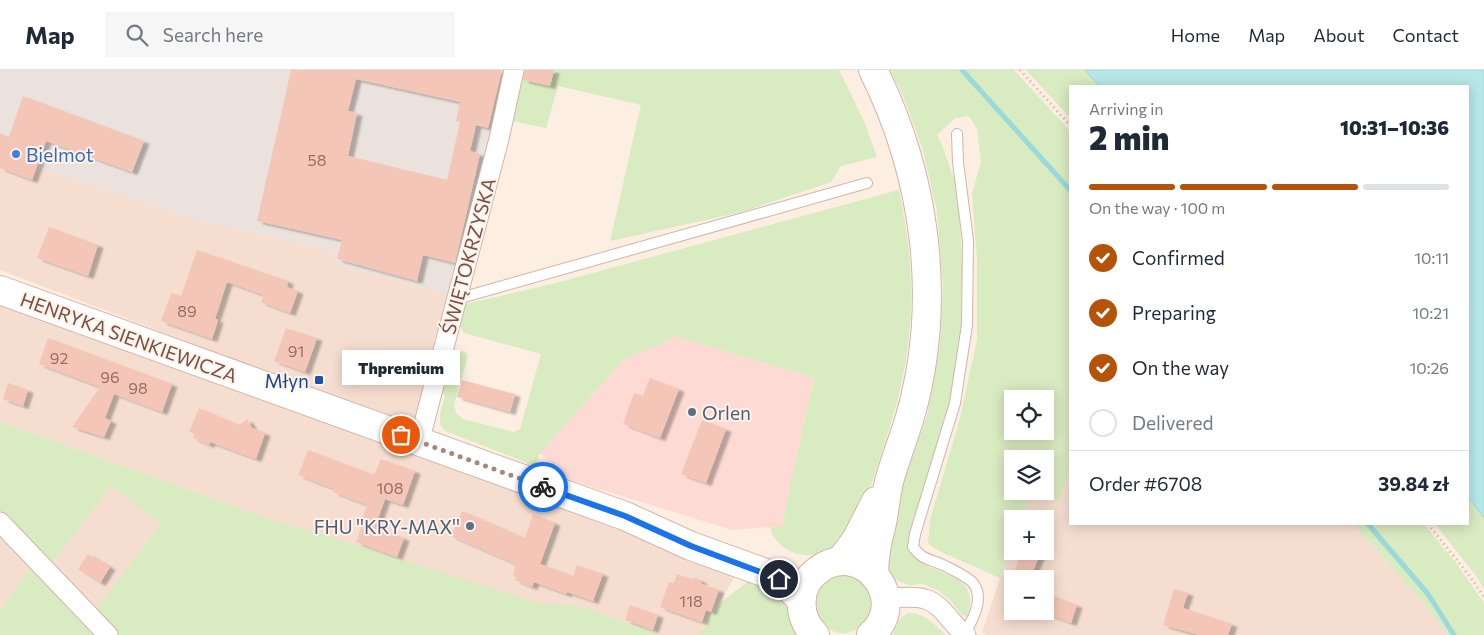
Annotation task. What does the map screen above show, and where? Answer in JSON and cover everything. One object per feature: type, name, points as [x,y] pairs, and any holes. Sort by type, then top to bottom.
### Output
[{"type":"street","name":"ŚWIĘTOKRZYSKA","points":[[419,442],[499,139],[514,70]]},
{"type":"street","points":[[873,70],[895,119],[907,153],[921,216],[927,278],[922,362],[910,416],[890,478],[875,550],[884,616],[876,632]]},
{"type":"street","name":"HENRYKA SIENKIEWICZA","points":[[0,290],[625,516],[691,546],[774,576],[784,582],[801,600]]},
{"type":"street","points":[[816,635],[805,621],[801,607],[802,593],[808,580],[829,566],[856,540],[867,516],[890,478]]},
{"type":"street","name":"HENRYKA SIENKIEWICZA","points":[[625,516],[697,530],[787,563],[829,566],[859,564],[880,586]]},
{"type":"street","points":[[0,522],[81,609],[108,635]]},
{"type":"street","points":[[880,586],[930,601],[939,607],[953,624],[965,634]]},
{"type":"lane","points":[[957,134],[958,162],[968,241],[966,325],[956,403],[915,534],[913,547],[920,556],[943,565],[973,582],[979,595],[976,612],[965,634]]},
{"type":"lane","points":[[457,299],[867,184]]},
{"type":"path","points":[[1020,70],[1069,124]]},
{"type":"path","points":[[1429,525],[1484,597]]},
{"type":"shaded area","points":[[0,70],[506,70],[491,137],[449,295],[334,264],[334,252],[177,214],[0,154]]},
{"type":"shaded area","points":[[0,154],[177,214],[334,252],[334,264],[449,295],[435,338],[424,391],[417,413],[412,420],[406,423],[398,422],[0,270]]},
{"type":"shaded area","points":[[0,302],[580,514],[736,575],[699,635],[661,635],[582,607],[538,603],[275,521],[0,422]]},
{"type":"shaded area","name":"Orlen","points":[[675,336],[814,378],[787,498],[783,526],[732,530],[573,481],[540,453],[624,359],[664,343]]},
{"type":"shaded area","points":[[1069,473],[1069,525],[1354,525],[1421,600],[1448,635],[986,635],[982,632],[1006,560],[1054,560],[1054,510],[1024,510],[1027,500],[1054,500],[1059,502]]},
{"type":"shaded area","points":[[111,486],[161,524],[95,610],[49,567]]},
{"type":"shaded area","points":[[0,522],[35,560],[0,611]]},
{"type":"green space","points":[[523,70],[839,70],[864,121],[877,157],[841,166],[831,182],[742,212],[610,241],[641,105],[558,86],[546,128],[513,121]]},
{"type":"green space","points":[[890,70],[1014,70],[1069,130],[1069,473],[1059,502],[1054,500],[1054,450],[1004,450],[1004,500],[1028,500],[1024,510],[1004,510],[1004,560],[1006,560],[1000,578],[939,551],[928,544],[930,520],[960,418],[977,340],[977,259],[972,194],[981,162],[977,129],[969,116],[955,118],[937,135],[955,182],[960,223],[963,289],[961,328],[953,395],[909,546],[914,556],[922,563],[954,577],[962,583],[968,591],[970,602],[966,617],[939,591],[923,584],[909,585],[894,579],[889,572],[885,559],[897,499],[927,416],[940,343],[943,286],[937,211],[923,150],[904,98]]},
{"type":"green space","points":[[1026,70],[1085,70],[1098,85],[1069,85],[1069,117]]},
{"type":"green space","points":[[899,190],[911,277],[911,306],[907,352],[899,394],[862,512],[845,536],[830,548],[814,555],[795,553],[779,543],[773,536],[770,527],[783,526],[787,498],[814,378],[675,336],[664,343],[624,359],[540,453],[535,466],[445,431],[442,427],[440,415],[445,396],[442,391],[451,356],[461,351],[465,352],[468,356],[454,405],[456,413],[463,419],[514,432],[520,429],[541,354],[464,333],[459,325],[466,304],[552,284]]},
{"type":"green space","points":[[0,422],[275,521],[322,534],[538,603],[582,607],[661,635],[116,635],[95,610],[161,524],[111,486],[49,567],[108,635],[0,635],[0,611],[35,560],[0,522]]},
{"type":"green space","points":[[1469,498],[1484,518],[1484,589],[1477,577],[1436,525],[1469,525]]},
{"type":"green space","points":[[1354,525],[1425,525],[1459,567],[1484,603],[1484,635],[1448,635],[1421,600]]},
{"type":"green space","points":[[843,575],[854,577],[864,583],[870,593],[872,604],[870,615],[864,625],[854,631],[843,633],[832,631],[822,625],[816,615],[814,604],[816,593],[822,583],[832,577]]},
{"type":"green space","points":[[751,579],[777,591],[787,607],[792,624],[798,635],[699,635],[720,603]]},
{"type":"green space","points":[[908,613],[925,617],[946,635],[894,635],[898,622]]},
{"type":"water","points":[[1085,70],[1484,70],[1484,518],[1469,498],[1469,85],[1098,85]]},
{"type":"building","points":[[291,70],[502,70],[488,128],[476,125],[470,151],[480,154],[455,263],[423,255],[417,281],[337,259],[342,240],[257,221]],"holes":[[[356,79],[460,102],[456,121],[460,122],[447,180],[348,156],[357,113],[348,111]]]},
{"type":"building","points":[[525,70],[554,70],[550,86],[523,80]]},
{"type":"building","points":[[23,96],[144,141],[132,172],[46,141],[32,180],[0,168],[0,133],[9,137]]},
{"type":"building","points":[[49,227],[98,245],[88,276],[37,258]]},
{"type":"building","points":[[197,250],[288,281],[287,287],[298,291],[290,313],[261,302],[264,295],[227,282],[215,319],[218,320],[212,339],[161,321],[171,293],[181,296]]},
{"type":"building","points":[[286,328],[317,338],[305,372],[274,361]]},
{"type":"building","points":[[48,338],[172,384],[162,412],[114,394],[105,418],[111,421],[104,437],[72,427],[100,387],[39,364]]},
{"type":"building","points":[[650,378],[679,389],[660,438],[623,424],[634,393],[643,396]]},
{"type":"building","points":[[462,380],[515,394],[510,412],[457,397]]},
{"type":"building","points":[[8,383],[28,390],[23,406],[3,399]]},
{"type":"building","points":[[199,408],[239,425],[247,419],[252,428],[265,433],[256,459],[210,442],[209,445],[193,438],[195,434],[189,432]]},
{"type":"building","points":[[702,420],[726,429],[706,483],[681,474]]},
{"type":"building","points":[[308,450],[374,475],[381,459],[415,471],[403,505],[385,499],[375,527],[361,522],[367,505],[333,492],[334,489],[298,475]]},
{"type":"building","points":[[462,511],[525,538],[533,514],[555,523],[540,564],[573,576],[577,565],[603,574],[593,601],[567,592],[566,594],[534,582],[532,587],[515,580],[516,577],[513,576],[516,564],[451,536]]},
{"type":"building","points":[[363,523],[404,538],[397,557],[356,542]]},
{"type":"building","points":[[88,554],[110,567],[100,583],[78,569]]},
{"type":"building","points":[[1019,560],[1037,560],[1034,570],[1015,570]]},
{"type":"building","points":[[677,574],[691,579],[696,578],[702,584],[719,590],[711,612],[706,610],[702,622],[660,607],[669,582],[674,583]]},
{"type":"building","points":[[1174,589],[1188,593],[1183,608],[1232,624],[1228,635],[1199,635],[1163,625]]},
{"type":"building","points":[[1054,596],[1077,605],[1071,623],[1054,616]]},
{"type":"building","points":[[630,605],[658,615],[653,630],[625,620]]},
{"type":"waterway","points":[[962,70],[1069,189]]},
{"type":"waterway","points":[[1369,525],[1428,594],[1454,635]]},
{"type":"way so far","points":[[401,435],[543,487]]},
{"type":"place","name":"Bielmot","points":[[16,154]]},
{"type":"place","name":"Młyn","points":[[319,380]]},
{"type":"place","name":"Orlen","points":[[692,412]]},
{"type":"place","name":"Thpremium","points":[[401,435]]},
{"type":"place","name":"FHU ''KRY-MAX''","points":[[470,526]]},
{"type":"route","points":[[543,487],[625,516],[691,546],[779,579]]}]
